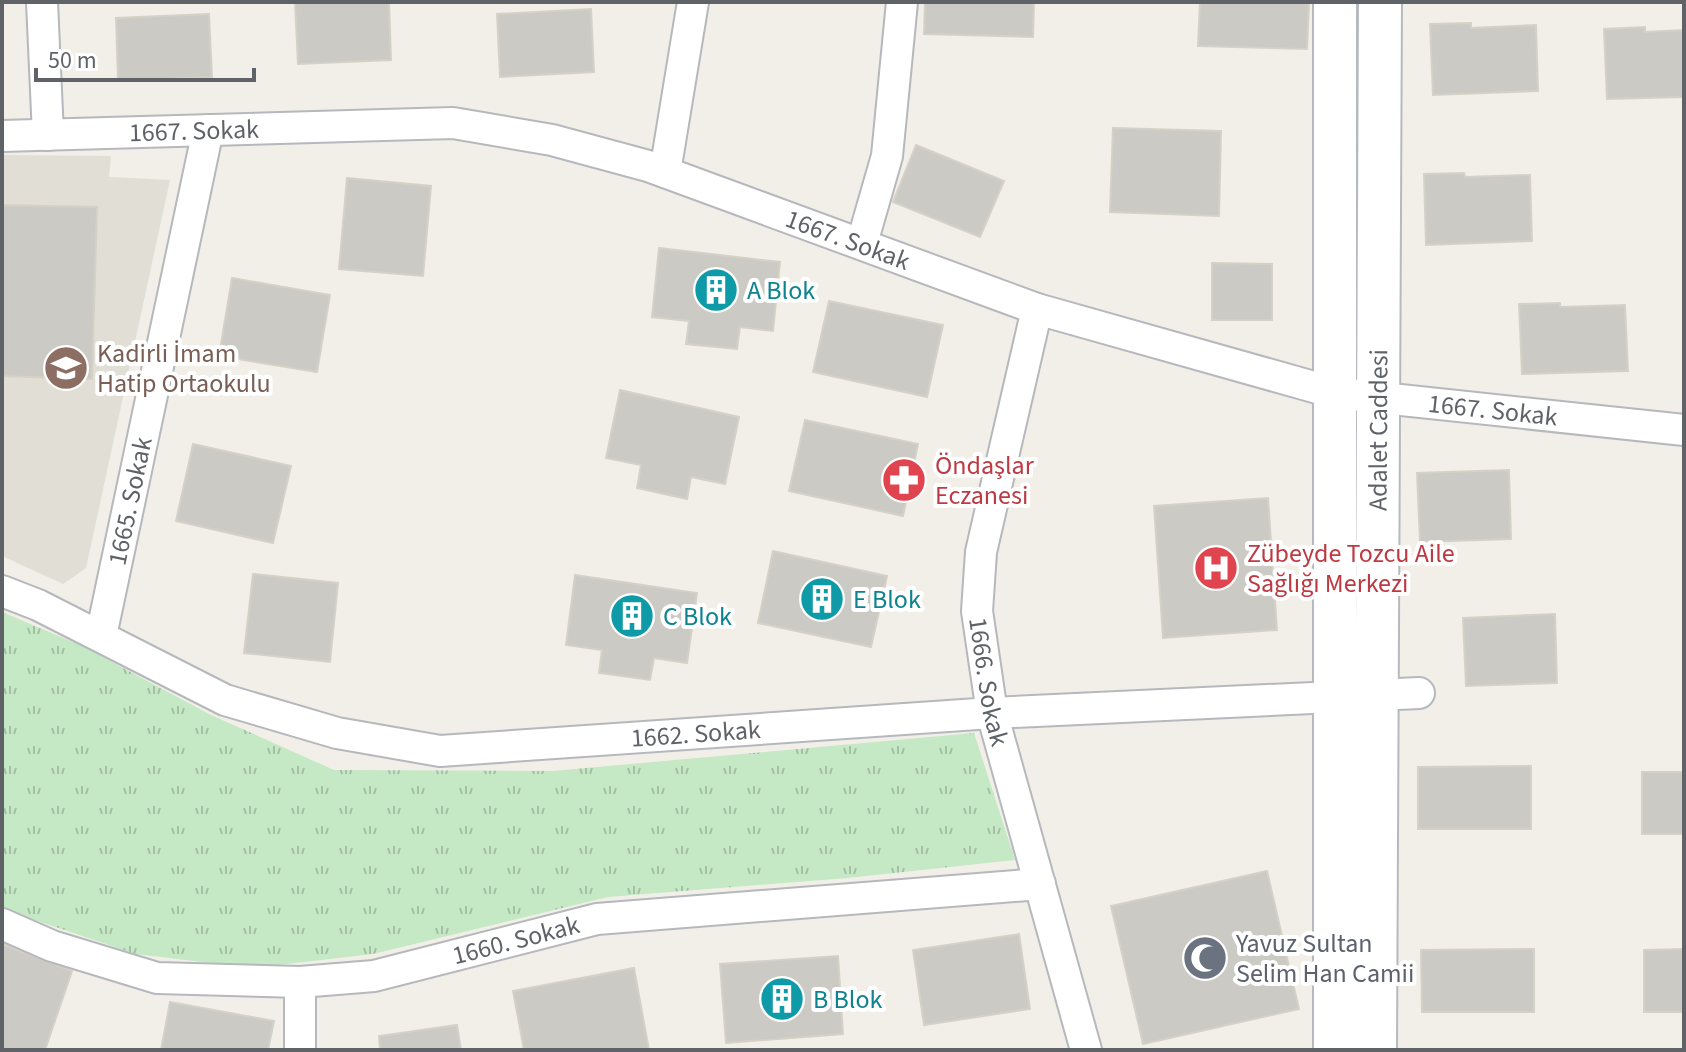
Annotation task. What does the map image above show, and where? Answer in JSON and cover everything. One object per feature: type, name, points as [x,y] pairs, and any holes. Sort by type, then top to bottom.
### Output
[{"type":"street","points":[[42,2],[48,135]]},
{"type":"street","points":[[665,172],[693,2]]},
{"type":"street","points":[[862,243],[887,156],[902,2]]},
{"type":"street","points":[[1335,2],[1335,1050]]},
{"type":"street","name":"Adalet Caddesi","points":[[1375,1050],[1380,2]]},
{"type":"street","name":"1667. Sokak","points":[[2,136],[453,123],[552,140],[665,172],[1037,309],[1335,393],[1378,400],[1684,430]]},
{"type":"street","name":"1665. Sokak","points":[[101,636],[208,130]]},
{"type":"street","name":"1666. Sokak","points":[[1037,309],[981,552],[977,611],[992,713],[1086,1050]]},
{"type":"street","name":"1662. Sokak","points":[[2,591],[101,636],[225,700],[337,733],[440,751],[992,713],[1419,693]]},
{"type":"street","name":"1660. Sokak","points":[[2,924],[52,946],[157,978],[300,982],[374,976],[597,919],[1040,884]]},
{"type":"street","points":[[300,982],[300,1050]]},
{"type":"shaded area","name":"Kadirli İmam Hatip Ortaokulu","points":[[2,155],[111,156],[109,177],[170,180],[86,568],[63,584],[2,556]]},
{"type":"green space","points":[[1352,2],[1361,2],[1362,311],[1353,314]]},
{"type":"green space","points":[[2,612],[80,645],[211,715],[334,770],[553,771],[974,733],[1015,860],[847,878],[608,897],[373,954],[252,968],[136,954],[2,909]]},
{"type":"building","points":[[295,2],[389,2],[391,60],[298,64]]},
{"type":"building","points":[[925,2],[1034,2],[1033,37],[924,34]]},
{"type":"building","points":[[1200,2],[1309,2],[1307,49],[1198,46]]},
{"type":"building","points":[[591,9],[594,72],[500,77],[497,14]]},
{"type":"building","points":[[209,14],[212,77],[118,81],[116,18]]},
{"type":"building","points":[[1471,23],[1471,28],[1536,25],[1538,91],[1433,95],[1430,24]]},
{"type":"building","points":[[1645,27],[1645,32],[1684,30],[1684,97],[1607,99],[1604,29]]},
{"type":"building","points":[[1113,128],[1221,131],[1219,216],[1110,212]]},
{"type":"building","points":[[916,145],[1004,181],[980,237],[893,202]]},
{"type":"building","points":[[1464,173],[1465,177],[1530,175],[1532,241],[1426,245],[1424,174]]},
{"type":"building","points":[[347,178],[431,186],[423,276],[339,269]]},
{"type":"building","points":[[2,205],[97,207],[92,379],[2,376]]},
{"type":"building","name":"A Blok","points":[[659,248],[780,262],[773,331],[740,327],[737,349],[686,344],[689,321],[652,317]]},
{"type":"building","points":[[1212,263],[1272,264],[1272,320],[1212,320]]},
{"type":"building","points":[[232,278],[330,295],[317,372],[219,356]]},
{"type":"building","name":"A Blok","points":[[829,301],[943,325],[927,397],[813,372]]},
{"type":"building","points":[[1560,303],[1560,307],[1625,305],[1628,371],[1522,374],[1519,304]]},
{"type":"building","points":[[620,390],[739,417],[725,484],[691,477],[687,499],[637,488],[641,465],[606,458]]},
{"type":"building","points":[[805,420],[918,444],[903,516],[789,491]]},
{"type":"building","points":[[193,444],[291,466],[273,543],[176,521]]},
{"type":"building","points":[[1509,470],[1511,539],[1420,542],[1417,473]]},
{"type":"building","name":"Zübeyde Tozcu Aile Sağlığı Merkezi","points":[[1268,498],[1277,630],[1163,638],[1154,506]]},
{"type":"building","name":"E Blok","points":[[773,551],[887,576],[871,647],[758,623]]},
{"type":"building","points":[[253,574],[338,583],[330,662],[244,653]]},
{"type":"building","name":"C Blok","points":[[575,575],[697,593],[687,663],[654,658],[650,680],[599,673],[602,650],[566,645]]},
{"type":"building","points":[[1555,614],[1557,683],[1466,686],[1463,618]]},
{"type":"building","points":[[1531,766],[1531,829],[1418,829],[1418,767]]},
{"type":"building","points":[[1642,772],[1684,772],[1684,834],[1642,834]]},
{"type":"building","name":"Yavuz Sultan Selim Han Camii","points":[[1267,871],[1299,1009],[1143,1044],[1111,906]]},
{"type":"building","points":[[1019,934],[1030,1009],[924,1025],[913,950]]},
{"type":"building","points":[[2,944],[72,971],[45,1050],[2,1050]]},
{"type":"building","points":[[1534,949],[1534,1012],[1422,1012],[1421,950]]},
{"type":"building","points":[[1684,949],[1684,1012],[1644,1012],[1644,950]]},
{"type":"building","name":"B Blok","points":[[838,956],[843,1034],[726,1043],[720,964]]},
{"type":"building","points":[[634,968],[649,1050],[524,1050],[513,991]]},
{"type":"building","points":[[170,1002],[274,1021],[268,1050],[161,1050]]},
{"type":"building","points":[[457,1025],[461,1050],[380,1050],[379,1036]]},
{"type":"place","name":"A Blok","points":[[716,290]]},
{"type":"place","name":"Kadirli İmam Hatip Ortaokulu","points":[[66,368]]},
{"type":"place","name":"Öndaşlar Eczanesi","points":[[904,480]]},
{"type":"place","name":"Zübeyde Tozcu Aile Sağlığı Merkezi","points":[[1216,568]]},
{"type":"place","name":"E Blok","points":[[822,599]]},
{"type":"place","name":"C Blok","points":[[632,616]]},
{"type":"place","name":"Yavuz Sultan Selim Han Camii","points":[[1205,958]]},
{"type":"place","name":"B Blok","points":[[782,999]]}]
